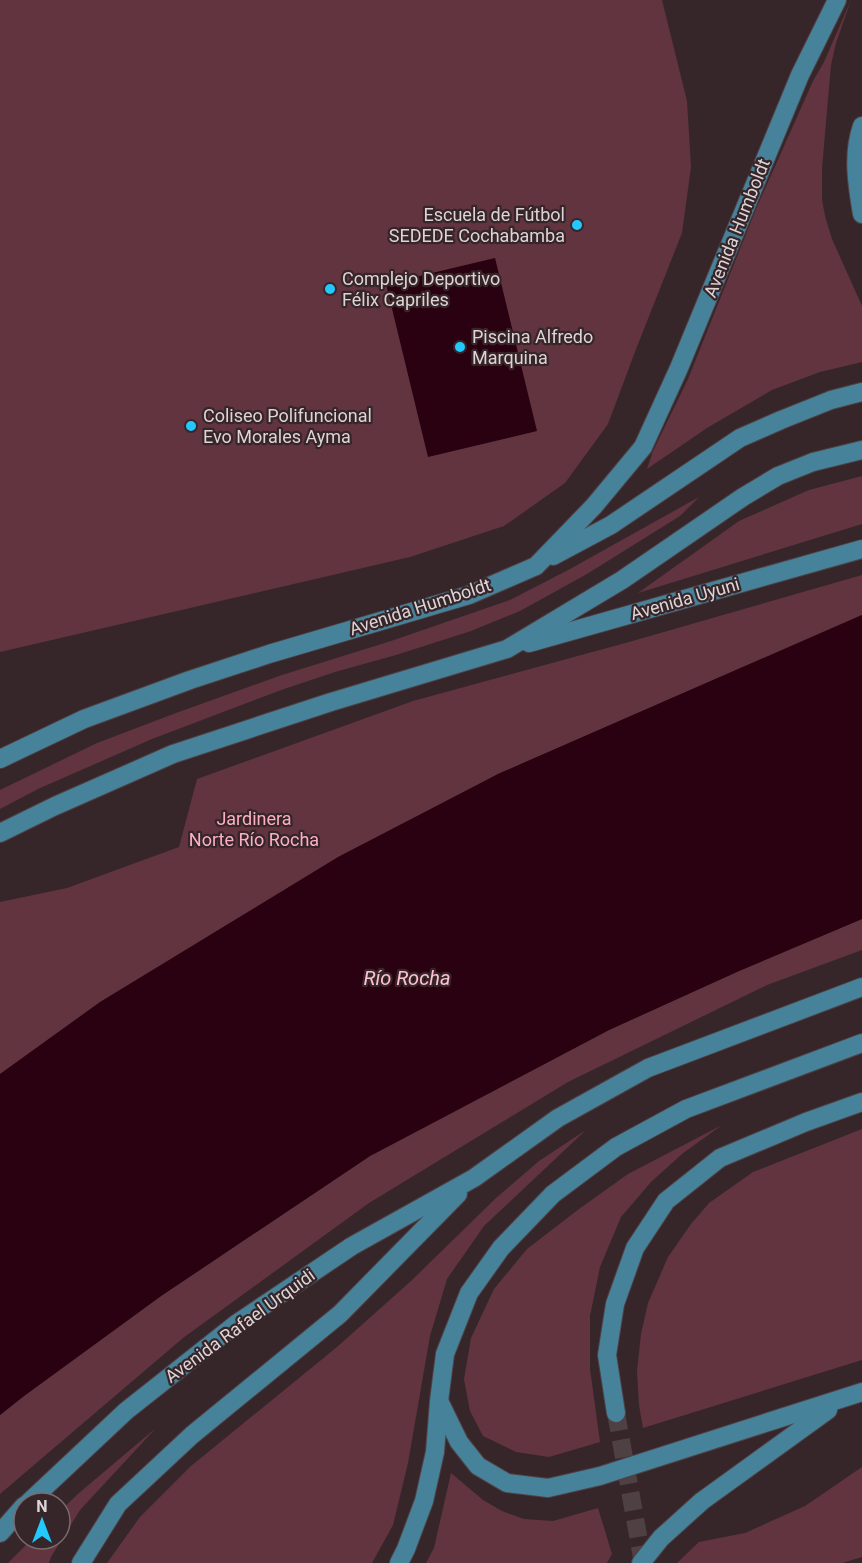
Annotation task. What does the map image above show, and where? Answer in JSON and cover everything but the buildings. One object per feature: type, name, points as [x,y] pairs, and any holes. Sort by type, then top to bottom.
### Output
[{"type":"main road","name":"Avenida Humboldt","points":[[0,759],[84,719],[190,680],[269,654],[469,595],[536,566],[594,506],[643,447],[679,368],[800,75],[837,0]]},
{"type":"main road","points":[[862,126],[859,135],[856,174],[862,214]]},
{"type":"main road","points":[[536,566],[611,525],[740,438],[831,400],[862,392]]},
{"type":"main road","points":[[0,833],[55,806],[174,754],[331,702],[507,649],[622,580],[743,497],[778,476],[813,462],[862,450]]},
{"type":"main road","name":"Avenida Uyuni","points":[[507,649],[862,549]]},
{"type":"main road","points":[[81,1563],[118,1504],[192,1435],[340,1314],[474,1178],[558,1118],[648,1068],[862,987]]},
{"type":"main road","points":[[399,1563],[424,1501],[435,1452],[445,1354],[469,1293],[501,1248],[553,1194],[616,1147],[686,1109],[862,1043]]},
{"type":"main road","points":[[616,1413],[607,1355],[615,1304],[635,1248],[666,1201],[720,1158],[806,1122],[862,1102]]},
{"type":"main road","name":"Avenida Rafael Urquidi","points":[[41,1491],[126,1411],[236,1324],[352,1246],[474,1178]]},
{"type":"main road","points":[[439,1401],[459,1442],[478,1466],[507,1484],[548,1488],[600,1476],[862,1392]]},
{"type":"main road","points":[[641,1563],[662,1538],[702,1501],[842,1400]]},
{"type":"main road","points":[[0,1533],[12,1520]]},
{"type":"green space","name":"Complejo Deportivo Félix Capriles","points":[[0,0],[662,0],[687,101],[691,167],[682,233],[608,424],[565,483],[504,526],[410,557],[0,652]]},
{"type":"green space","points":[[851,0],[831,65],[822,168],[822,200],[832,239],[862,306],[862,362],[820,372],[772,390],[707,428],[647,469],[653,451],[688,379],[756,209]]},
{"type":"green space","points":[[862,476],[862,524],[638,593],[739,521],[809,490]]},
{"type":"green space","points":[[699,497],[680,516],[587,574],[520,611],[471,631],[284,689],[152,739],[38,789],[0,809],[0,790],[97,743],[282,675],[510,600]]},
{"type":"green space","name":"Jardinera Norte Río Rocha","points":[[862,575],[862,615],[498,774],[0,1074],[0,902],[67,888],[179,847],[197,779],[413,701]]},
{"type":"green space","points":[[862,919],[862,950],[767,985],[568,1082],[369,1203],[183,1338],[0,1494],[0,1415],[161,1296],[370,1156],[609,1030]]},
{"type":"green space","points":[[722,1125],[682,1154],[651,1182],[621,1217],[600,1267],[590,1316],[590,1369],[600,1442],[549,1457],[516,1452],[483,1436],[470,1411],[464,1379],[471,1338],[494,1289],[527,1249],[579,1209],[628,1174]]},
{"type":"green space","points":[[862,1129],[862,1360],[643,1428],[637,1371],[641,1334],[648,1303],[668,1257],[691,1224],[709,1203],[753,1172]]},
{"type":"green space","points":[[586,1130],[484,1226],[447,1279],[430,1336],[408,1463],[393,1525],[372,1563],[107,1563],[140,1517],[191,1466],[337,1347],[411,1281],[496,1198],[539,1161]]},
{"type":"green space","points":[[156,1428],[80,1510],[72,1523],[72,1500]]},
{"type":"green space","points":[[862,1467],[862,1557],[842,1563],[677,1563],[699,1542],[745,1533],[805,1506]]},
{"type":"green space","points":[[451,1473],[483,1500],[502,1511],[524,1519],[553,1521],[598,1508],[612,1554],[607,1563],[426,1563],[434,1548]]},
{"type":"green space","points":[[20,1551],[55,1551],[49,1563],[8,1563]]},
{"type":"water","points":[[495,258],[537,431],[428,457],[386,284]]},
{"type":"water","name":"Río Rocha","points":[[862,615],[862,919],[609,1030],[370,1156],[161,1296],[0,1415],[0,1074],[100,1002],[338,857],[498,774]]},
{"type":"tunnel","points":[[616,1413],[643,1563]]},
{"type":"place","name":"Escuela de Fútbol SEDEDE Cochabamba","points":[[577,225]]},
{"type":"place","name":"Complejo Deportivo Félix Capriles","points":[[330,289]]},
{"type":"place","name":"Piscina Alfredo Marquina","points":[[460,347]]},
{"type":"place","name":"Coliseo Polifuncional Evo Morales Ayma","points":[[191,426]]}]
